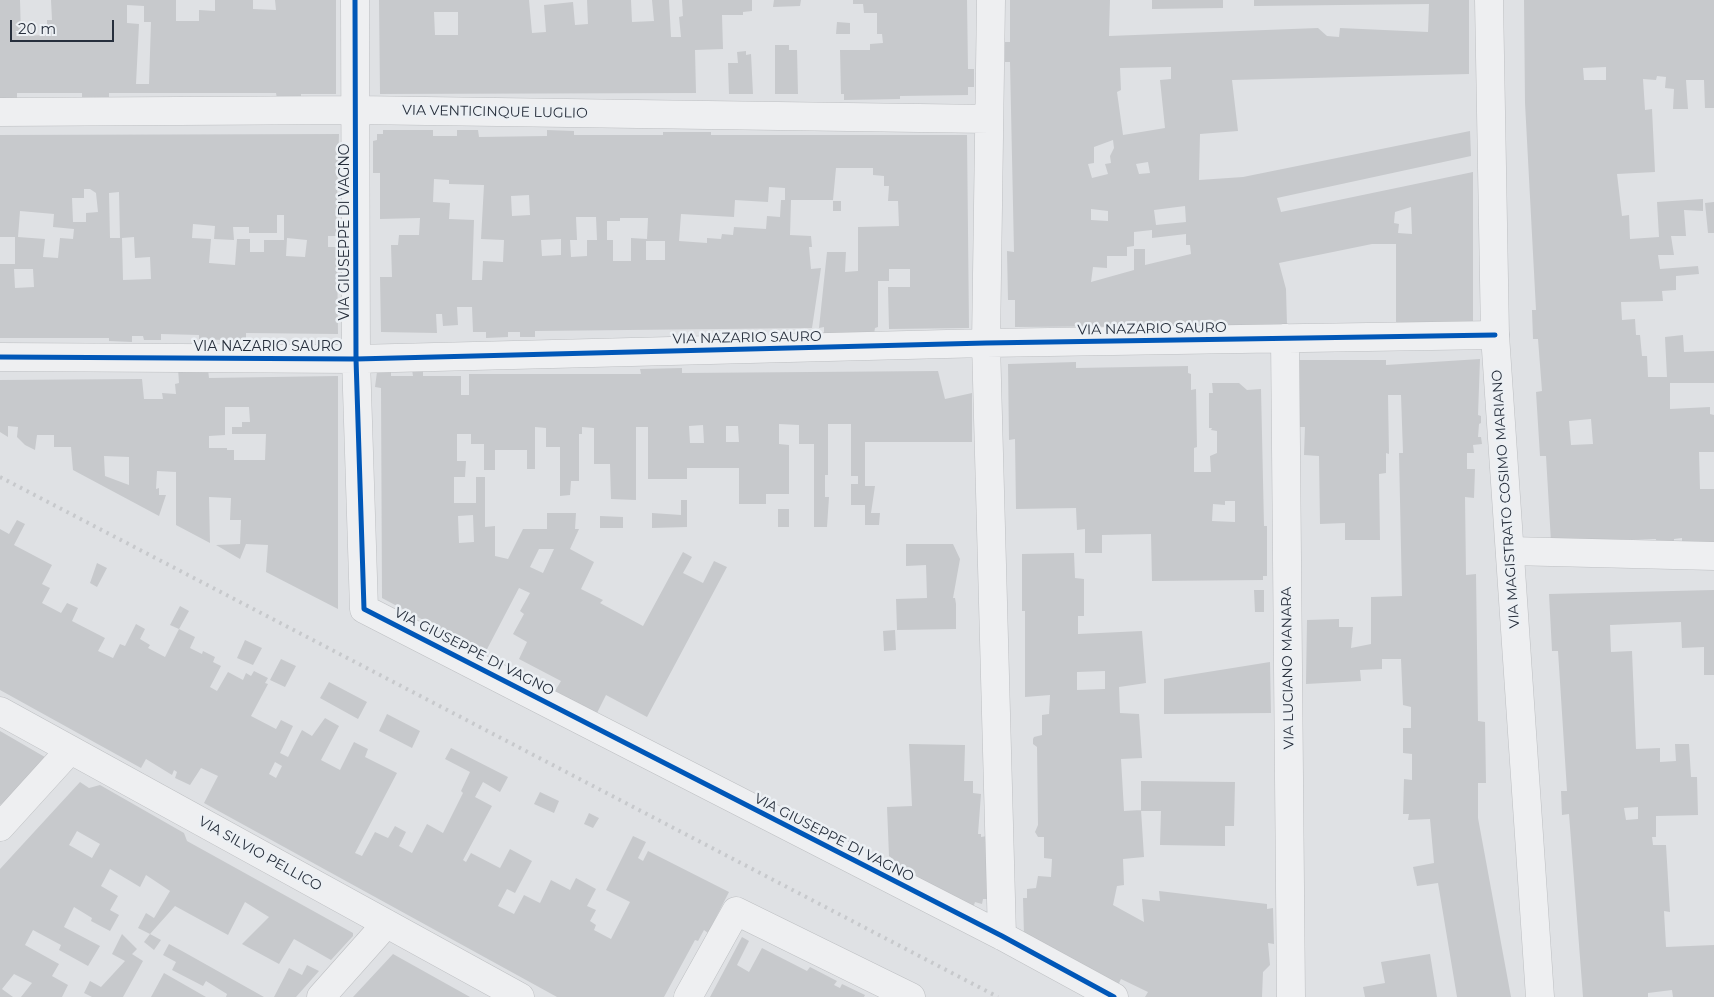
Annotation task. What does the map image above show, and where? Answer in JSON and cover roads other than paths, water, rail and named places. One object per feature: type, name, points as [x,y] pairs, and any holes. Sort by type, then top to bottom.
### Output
[{"type":"street","name":"VIA GIUSEPPE DI VAGNO","points":[[355,0],[356,359],[364,608],[1002,936],[1114,997]]},
{"type":"street","points":[[991,0],[986,343],[1002,936]]},
{"type":"street","name":"VIA MAGISTRATO COSIMO MARIANO","points":[[1488,0],[1495,335],[1540,997]]},
{"type":"street","name":"VIA VENTICINQUE LUGLIO","points":[[0,112],[356,110],[989,119]]},
{"type":"street","name":"VIA NAZARIO SAURO","points":[[0,357],[356,359],[986,343],[1495,335]]},
{"type":"street","name":"VIA LUCIANO MANARA","points":[[1285,338],[1291,997]]},
{"type":"street","points":[[1510,551],[1714,556]]},
{"type":"street","name":"VIA SILVIO PELLICO","points":[[0,712],[520,997]]},
{"type":"street","points":[[0,827],[70,750]]},
{"type":"street","points":[[688,997],[736,911],[911,997]]},
{"type":"street","points":[[321,997],[386,924]]},
{"type":"railway","points":[[0,477],[998,997]]}]
